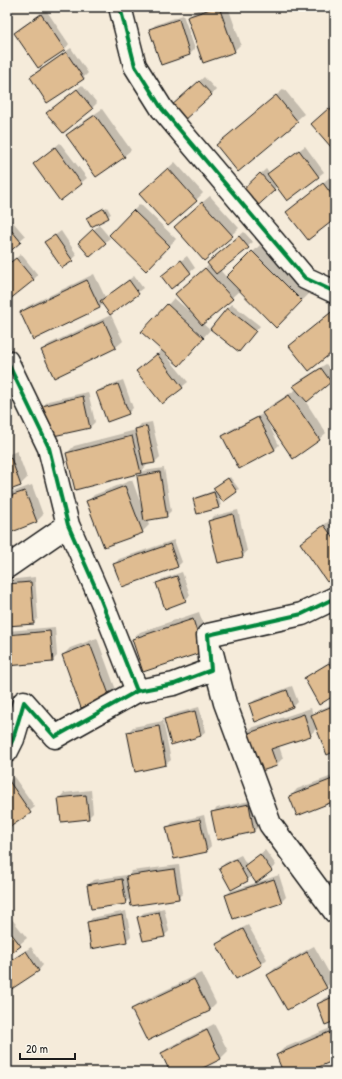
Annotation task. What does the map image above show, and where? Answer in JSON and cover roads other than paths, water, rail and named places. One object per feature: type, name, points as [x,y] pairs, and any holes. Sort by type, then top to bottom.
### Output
[{"type":"street","points":[[120,7],[135,66],[162,109],[305,278],[335,292]]},
{"type":"street","points":[[7,361],[49,448],[68,525],[101,600],[137,691]]},
{"type":"street","points":[[7,568],[68,525]]},
{"type":"street","points":[[208,634],[302,614],[335,598]]},
{"type":"street","points":[[7,751],[13,739],[24,702],[55,737],[137,691],[174,684],[211,670],[208,634]]},
{"type":"street","points":[[208,634],[225,703],[270,824],[335,912]]}]
